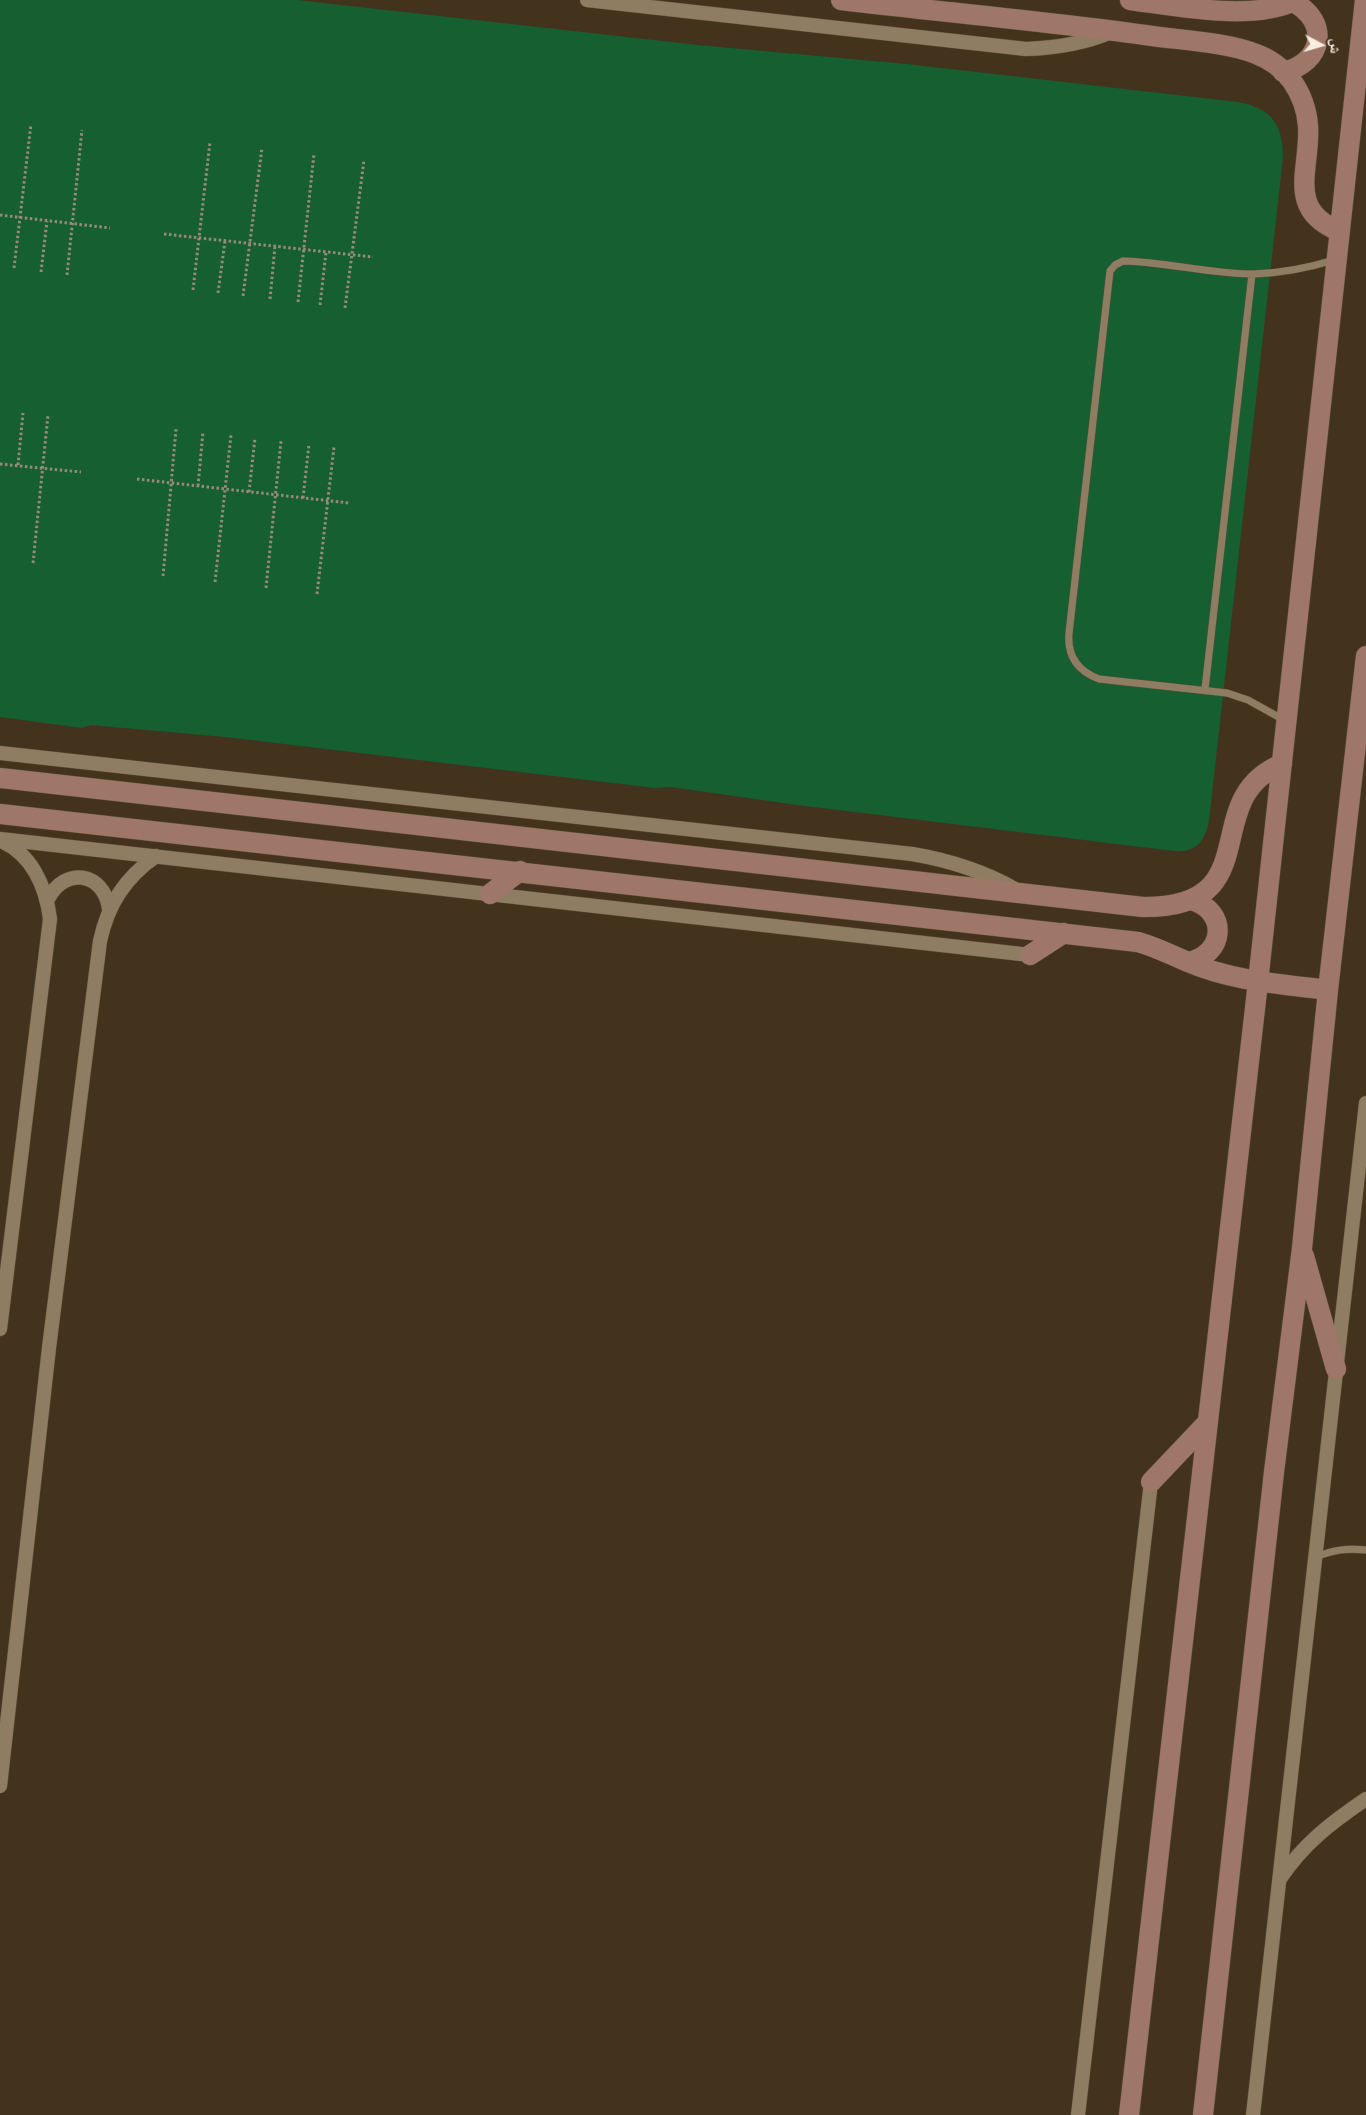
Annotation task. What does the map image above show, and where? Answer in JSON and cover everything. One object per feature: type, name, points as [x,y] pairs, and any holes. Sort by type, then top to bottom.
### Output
[{"type":"main road","points":[[841,0],[1113,31],[1240,49],[1263,58],[1284,72],[1301,97],[1306,111],[1308,142],[1303,173],[1306,197],[1318,218],[1327,226],[1340,231]]},
{"type":"main road","points":[[1130,0],[1230,11],[1256,10],[1295,1],[1308,11],[1313,19],[1318,36],[1317,45],[1308,60],[1301,66],[1284,72]]},
{"type":"main road","points":[[1129,2115],[1258,982],[1365,0]]},
{"type":"main road","points":[[1203,2115],[1274,1472],[1302,1248],[1328,990],[1366,656]]},
{"type":"main road","points":[[0,778],[1022,894],[1143,907],[1165,907],[1191,900],[1200,895],[1213,883],[1224,867],[1230,850],[1236,814],[1242,798],[1252,783],[1266,771],[1282,764]]},
{"type":"main road","points":[[0,814],[1138,942],[1155,946],[1188,962],[1258,982],[1328,990]]},
{"type":"main road","points":[[490,894],[520,871]]},
{"type":"main road","points":[[1188,962],[1205,956],[1211,950],[1218,935],[1216,919],[1212,912],[1206,906],[1191,900]]},
{"type":"main road","points":[[1030,955],[1064,933]]},
{"type":"main road","points":[[1302,1248],[1336,1369]]},
{"type":"main road","points":[[1151,1482],[1207,1422]]},
{"type":"street","points":[[587,0],[1026,49],[1071,45],[1092,40],[1113,31]]},
{"type":"street","points":[[0,753],[912,854],[958,864],[1006,884],[1022,894]]},
{"type":"street","points":[[0,840],[1030,955]]},
{"type":"street","points":[[0,840],[20,854],[42,882],[48,899],[50,919],[0,1329]]},
{"type":"street","points":[[0,1786],[52,1328],[100,941],[109,909],[117,894],[128,879],[156,856]]},
{"type":"street","points":[[48,899],[53,889],[62,882],[72,878],[83,878],[94,881],[102,888],[108,898],[109,909]]},
{"type":"street","points":[[1253,2115],[1366,1103]]},
{"type":"street","points":[[1078,2115],[1151,1482]]},
{"type":"street","points":[[1278,1882],[1299,1853],[1318,1834],[1366,1799]]},
{"type":"lane","points":[[1286,721],[1248,700],[1205,689],[1099,679],[1089,676],[1074,662],[1070,653],[1069,633],[1110,271],[1115,265],[1123,261],[1131,261],[1252,274],[1297,270],[1336,259]]},
{"type":"lane","points":[[1205,689],[1252,274]]},
{"type":"lane","points":[[1316,1557],[1330,1551],[1346,1548],[1366,1550]]},
{"type":"path","points":[[14,268],[31,124]]},
{"type":"path","points":[[66,275],[82,130]]},
{"type":"path","points":[[193,290],[210,142]]},
{"type":"path","points":[[243,296],[262,148]]},
{"type":"path","points":[[298,302],[314,154]]},
{"type":"path","points":[[345,308],[364,160]]},
{"type":"path","points":[[0,215],[110,228]]},
{"type":"path","points":[[41,272],[47,221]]},
{"type":"path","points":[[164,234],[373,257]]},
{"type":"path","points":[[218,293],[225,240]]},
{"type":"path","points":[[270,299],[275,246]]},
{"type":"path","points":[[320,305],[326,252]]},
{"type":"path","points":[[18,465],[23,413]]},
{"type":"path","points":[[33,563],[48,416]]},
{"type":"path","points":[[163,576],[176,429]]},
{"type":"path","points":[[198,486],[203,432]]},
{"type":"path","points":[[215,582],[231,435]]},
{"type":"path","points":[[249,492],[255,438]]},
{"type":"path","points":[[266,588],[281,440]]},
{"type":"path","points":[[303,498],[309,444]]},
{"type":"path","points":[[317,594],[334,446]]},
{"type":"path","points":[[0,464],[81,472]]},
{"type":"path","points":[[137,479],[349,503]]},
{"type":"green space","points":[[0,0],[297,0],[698,45],[907,64],[1238,102],[1259,108],[1267,113],[1273,119],[1281,135],[1283,157],[1209,821],[1202,840],[1198,845],[1188,850],[1174,851],[797,805],[671,787],[655,788],[225,737],[90,725],[82,728],[0,717]]}]
